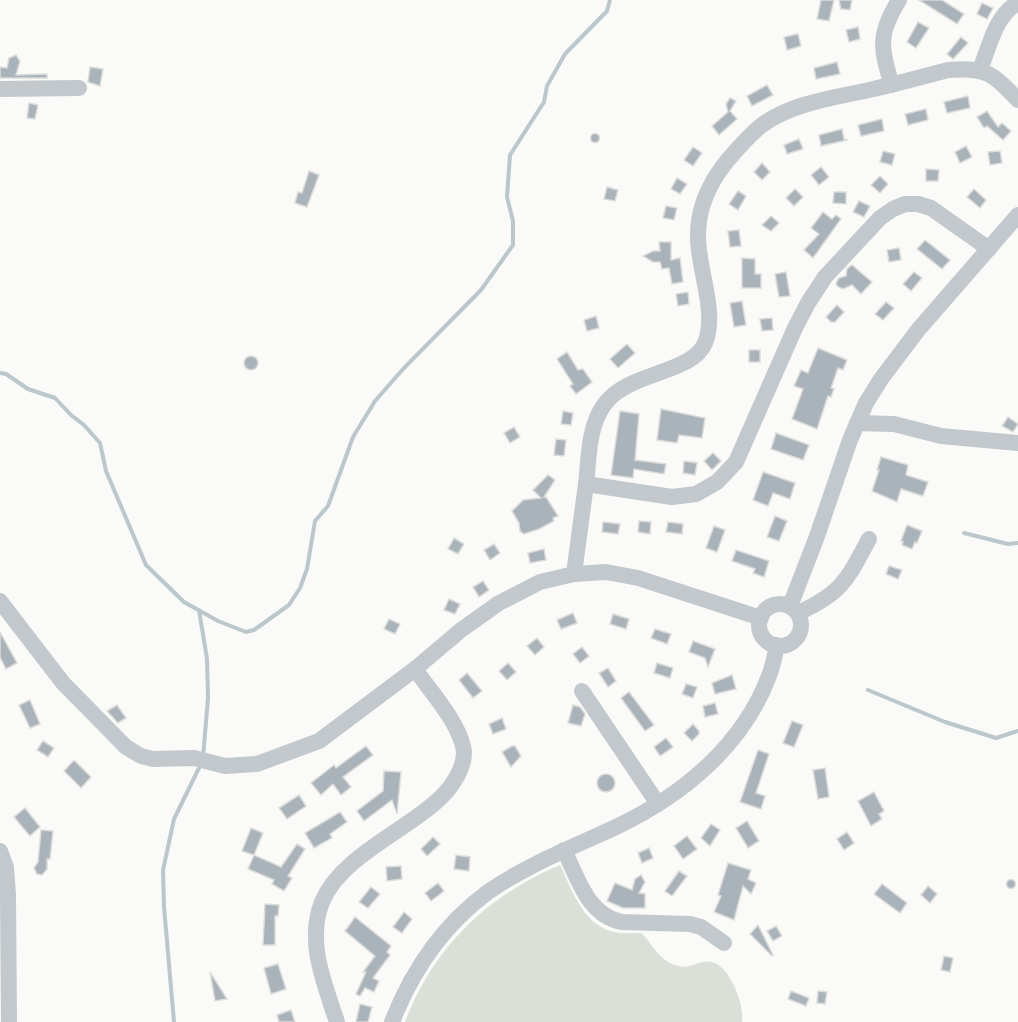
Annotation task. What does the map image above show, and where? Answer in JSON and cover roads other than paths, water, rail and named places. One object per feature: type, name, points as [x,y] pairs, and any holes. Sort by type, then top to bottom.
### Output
[{"type":"street","points":[[892,85],[884,55],[883,32],[899,0]]},
{"type":"street","points":[[980,70],[1001,20],[1007,11],[1018,3]]},
{"type":"street","points":[[574,574],[592,434],[603,406],[624,386],[686,362],[699,353],[705,343],[708,332],[708,306],[698,236],[700,213],[708,189],[738,148],[762,125],[778,115],[801,106],[948,70],[980,70],[997,78],[1018,100]]},
{"type":"street","points":[[0,89],[79,88]]},
{"type":"street","points":[[586,483],[672,497],[696,494],[726,474],[740,454],[808,303],[825,277],[879,218],[893,209],[905,204],[918,204],[931,208],[989,249]]},
{"type":"street","points":[[794,609],[857,423],[881,379],[918,330],[1018,215]]},
{"type":"street","points":[[857,423],[894,424],[941,436],[1018,442]]},
{"type":"street","points":[[794,609],[816,604],[836,591],[849,577],[869,539]]},
{"type":"street","points":[[0,601],[63,683],[126,747],[141,756],[153,759],[194,758],[225,766],[257,764],[319,741],[415,669],[460,630],[499,603],[540,582],[574,574],[606,572],[638,578],[761,618]]},
{"type":"street","points":[[780,603],[794,609],[801,619],[800,633],[790,643],[777,645],[770,643],[761,633],[759,627],[761,618],[767,608],[780,603]]},
{"type":"street","points":[[392,1022],[416,971],[428,954],[455,921],[486,893],[504,881],[564,850],[620,825],[670,797],[695,778],[741,728],[759,699],[770,674],[777,645]]},
{"type":"street","points":[[337,1022],[319,967],[316,939],[322,902],[331,886],[363,855],[437,802],[460,770],[464,749],[457,729],[415,669]]},
{"type":"street","points":[[582,691],[658,804]]},
{"type":"street","points":[[0,850],[6,867],[8,896],[9,1022]]},
{"type":"street","points":[[564,850],[594,907],[611,920],[690,924],[701,927],[724,943]]},
{"type":"waterway","points":[[0,373],[6,374],[28,389],[55,398],[100,443],[106,471],[146,565],[184,602],[218,621],[246,632],[254,630],[289,605],[300,588],[307,569],[315,521],[328,506],[353,437],[375,401],[404,368],[481,290],[513,245],[513,221],[507,197],[510,155],[544,102],[547,86],[565,54],[607,11],[610,0]]},
{"type":"waterway","points":[[964,533],[1008,544],[1018,543]]},
{"type":"waterway","points":[[199,610],[207,659],[208,698],[203,757]]},
{"type":"waterway","points":[[868,690],[945,722],[996,738],[1018,731]]},
{"type":"waterway","points":[[174,1022],[163,870],[174,819],[201,764]]}]
